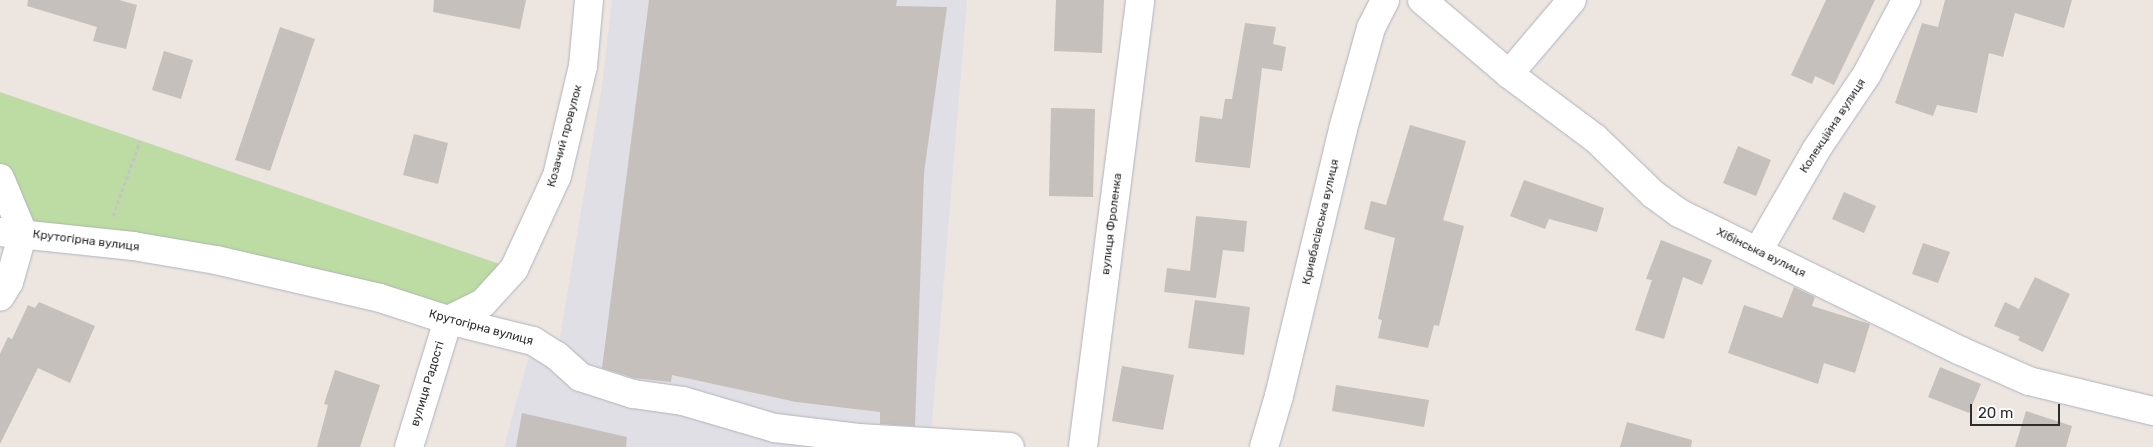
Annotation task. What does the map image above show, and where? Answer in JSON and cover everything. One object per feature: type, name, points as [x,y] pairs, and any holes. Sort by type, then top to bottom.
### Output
[{"type":"street","name":"Козачий провулок","points":[[448,320],[483,302],[514,270],[530,240],[557,176],[573,117],[583,66],[589,0]]},
{"type":"street","name":"вулиця Фроленка","points":[[1084,447],[1140,0]]},
{"type":"street","name":"Кривбасівська вулиця","points":[[1264,447],[1282,387],[1343,128],[1371,28],[1385,0]]},
{"type":"street","name":"Хібінська вулиця","points":[[1422,0],[1509,74],[1595,138],[1629,173],[1666,204],[1952,347],[2029,381],[2153,411]]},
{"type":"street","points":[[1509,74],[1572,0]]},
{"type":"street","name":"Колекційна вулиця","points":[[1758,251],[1816,150],[1867,74],[1906,0]]},
{"type":"street","points":[[0,178],[11,232],[9,282],[0,297]]},
{"type":"street","name":"Крутогірна вулиця","points":[[11,232],[104,243],[245,266],[380,298],[448,320],[533,341],[557,356],[580,377],[633,394],[683,400],[775,428],[860,442],[1010,447]]},
{"type":"street","name":"вулиця Радості","points":[[409,447],[448,320]]},
{"type":"path","points":[[104,243],[140,140]]},
{"type":"shaded area","points":[[612,0],[967,0],[930,447],[504,447],[533,341],[557,355],[602,86]]},
{"type":"green space","points":[[0,92],[514,269],[448,320],[23,233],[0,178]]},
{"type":"building","points":[[28,0],[119,0],[137,5],[126,49],[93,41],[97,27],[27,6]]},
{"type":"building","points":[[434,0],[526,0],[520,29],[433,12]]},
{"type":"building","points":[[649,0],[897,0],[896,6],[947,7],[924,173],[915,426],[880,424],[880,412],[796,402],[672,375],[671,382],[634,378],[602,368]]},
{"type":"building","points":[[1056,0],[1104,0],[1102,53],[1054,51]]},
{"type":"building","points":[[1826,0],[1875,0],[1834,85],[1815,76],[1812,84],[1791,75]]},
{"type":"building","points":[[1945,0],[2072,0],[2064,28],[2015,13],[2003,57],[1989,53],[1977,113],[1937,105],[1933,116],[1895,103],[1922,23],[1938,27]]},
{"type":"building","points":[[1245,23],[1276,27],[1273,44],[1286,47],[1282,71],[1262,68],[1250,168],[1195,162],[1200,116],[1222,119],[1225,99],[1232,99]]},
{"type":"building","points":[[280,27],[315,39],[270,171],[235,160]]},
{"type":"building","points":[[164,51],[193,60],[181,99],[152,90]]},
{"type":"building","points":[[1051,108],[1095,109],[1093,197],[1049,196]]},
{"type":"building","points":[[1410,125],[1466,141],[1443,220],[1464,226],[1439,326],[1434,325],[1428,348],[1378,338],[1382,320],[1378,319],[1395,238],[1364,229],[1371,201],[1386,205]]},
{"type":"building","points":[[414,134],[448,143],[438,184],[403,175]]},
{"type":"building","points":[[1738,146],[1771,160],[1756,196],[1723,183]]},
{"type":"building","points":[[1524,180],[1604,208],[1597,232],[1549,219],[1545,229],[1510,216]]},
{"type":"building","points":[[1844,192],[1876,206],[1864,233],[1832,219]]},
{"type":"building","points":[[1196,216],[1247,221],[1244,252],[1223,250],[1216,298],[1164,292],[1167,268],[1190,271]]},
{"type":"building","points":[[1661,240],[1712,260],[1702,285],[1683,277],[1664,339],[1635,330],[1652,280],[1646,279]]},
{"type":"building","points":[[1923,243],[1950,252],[1938,283],[1912,274]]},
{"type":"building","points":[[2035,277],[2070,294],[2043,352],[2018,340],[2020,337],[1994,326],[2005,302],[2019,309]]},
{"type":"building","points":[[1794,287],[1815,297],[1812,306],[1870,324],[1855,373],[1824,363],[1818,384],[1728,353],[1744,305],[1782,318]]},
{"type":"building","points":[[1195,300],[1250,307],[1244,355],[1188,348]]},
{"type":"building","points":[[39,302],[95,326],[70,383],[38,368],[0,444],[0,354],[8,337],[12,339],[28,305],[35,308]]},
{"type":"building","points":[[1122,366],[1174,375],[1163,430],[1112,421]]},
{"type":"building","points":[[1940,367],[1981,384],[1969,413],[1928,397]]},
{"type":"building","points":[[335,370],[380,385],[360,447],[317,447],[328,405],[324,404]]},
{"type":"building","points":[[1336,385],[1429,400],[1424,427],[1332,411]]},
{"type":"building","points":[[2026,411],[2072,426],[2066,447],[2015,447]]},
{"type":"building","points":[[522,413],[627,437],[626,447],[516,447]]},
{"type":"building","points":[[1627,422],[1692,440],[1691,447],[1620,447]]}]
